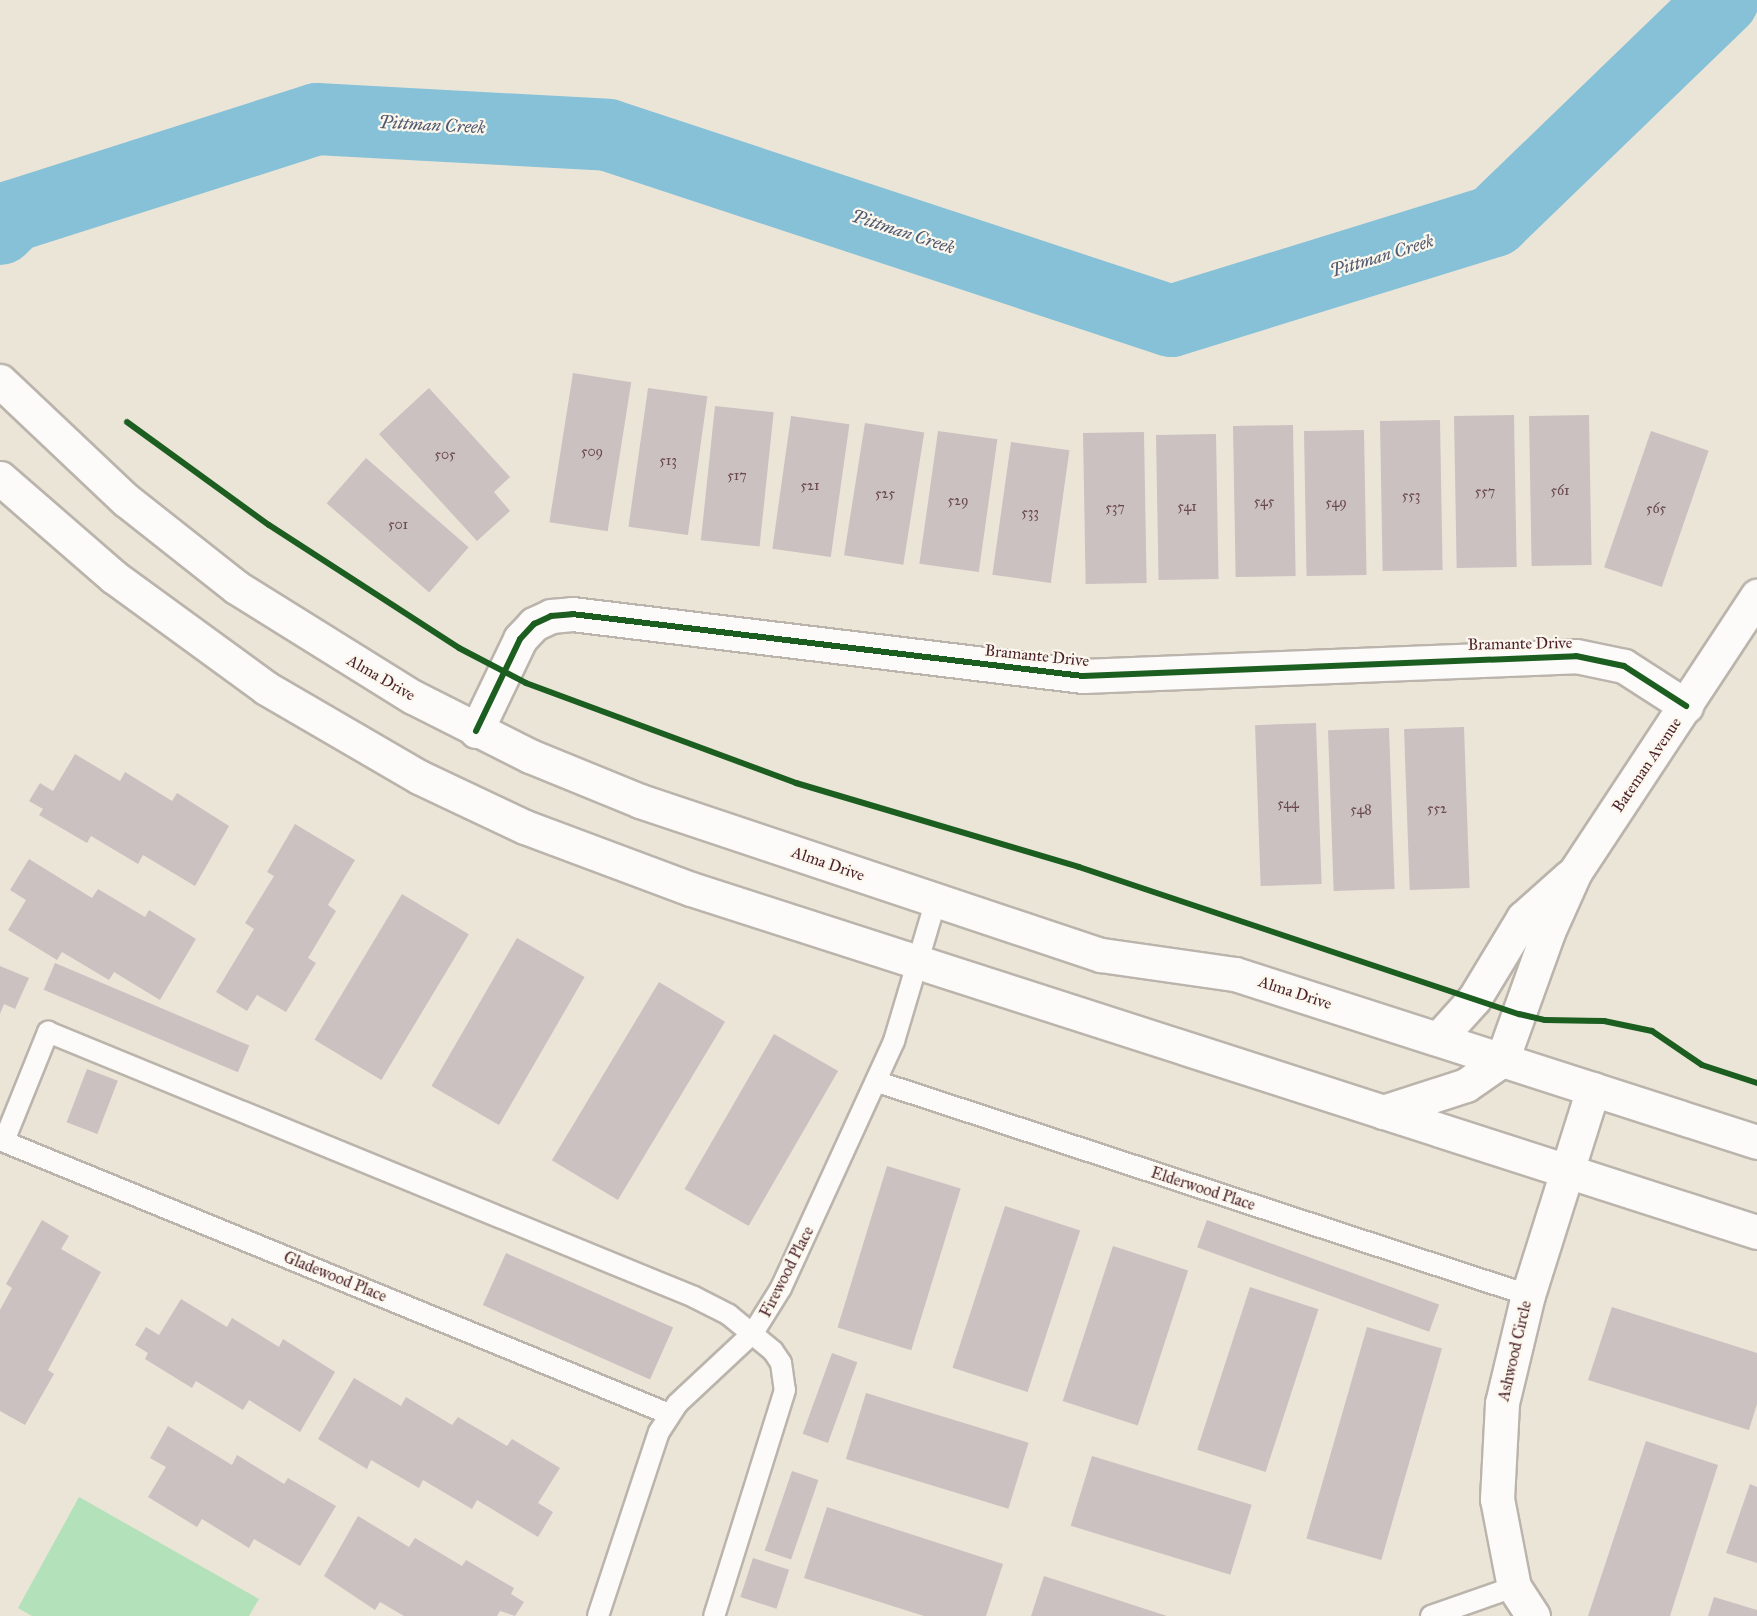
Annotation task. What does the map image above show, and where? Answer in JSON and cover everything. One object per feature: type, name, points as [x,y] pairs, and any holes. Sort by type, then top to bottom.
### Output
[{"type":"main road","name":"Alma Drive","points":[[0,381],[126,500],[236,587],[351,661],[476,731],[640,801],[1101,955],[1235,974],[1757,1142]]},
{"type":"main road","points":[[0,478],[114,577],[217,655],[316,719],[409,771],[525,827],[635,870],[1757,1232]]},
{"type":"main road","name":"Bateman Avenue","points":[[1502,1060],[1548,932],[1575,872],[1757,596]]},
{"type":"main road","name":"Bramante Drive","points":[[476,731],[520,639],[534,624],[551,616],[572,614],[1083,676],[1576,656],[1624,666],[1686,706]]},
{"type":"main road","name":"Bateman Avenue","points":[[1438,1039],[1474,999],[1523,918],[1575,872]]},
{"type":"main road","points":[[1383,1112],[1466,1085],[1502,1060]]},
{"type":"main road","name":"Ashwood Circle","points":[[1533,1616],[1514,1587],[1497,1499],[1502,1403],[1528,1295],[1593,1089]]},
{"type":"lane","name":"Firewood Place","points":[[598,1616],[645,1465],[669,1414],[753,1333],[781,1288],[878,1082],[894,1041],[936,900]]},
{"type":"lane","points":[[2,1140],[48,1032],[694,1297],[753,1333],[781,1363],[784,1390],[714,1616]]},
{"type":"lane","name":"Elderwood Place","points":[[878,1082],[1528,1295]]},
{"type":"lane","name":"Gladewood Place","points":[[2,1140],[669,1414]]},
{"type":"lane","points":[[1431,1616],[1514,1587]]},
{"type":"green space","points":[[79,1497],[259,1599],[249,1616],[32,1616],[18,1608]]},
{"type":"building","points":[[573,373],[631,382],[608,531],[549,522]]},
{"type":"building","points":[[429,388],[510,477],[494,492],[510,511],[477,541],[379,434]]},
{"type":"building","points":[[648,388],[707,396],[688,535],[629,527]]},
{"type":"building","points":[[715,406],[774,412],[760,546],[701,540]]},
{"type":"building","points":[[1514,415],[1517,567],[1457,568],[1454,416]]},
{"type":"building","points":[[1589,415],[1592,565],[1532,566],[1529,416]]},
{"type":"building","points":[[791,416],[849,424],[831,557],[772,549]]},
{"type":"building","points":[[1440,420],[1443,570],[1383,571],[1380,421]]},
{"type":"building","points":[[865,423],[924,432],[903,565],[844,555]]},
{"type":"building","points":[[1293,425],[1296,576],[1236,577],[1233,426]]},
{"type":"building","points":[[1364,430],[1367,575],[1307,576],[1304,431]]},
{"type":"building","points":[[938,431],[997,439],[979,572],[919,564]]},
{"type":"building","points":[[1651,431],[1709,451],[1662,587],[1604,567]]},
{"type":"building","points":[[1144,432],[1147,583],[1086,584],[1083,433]]},
{"type":"building","points":[[1216,434],[1219,579],[1159,580],[1156,435]]},
{"type":"building","points":[[1011,442],[1069,450],[1051,583],[992,575]]},
{"type":"building","points":[[366,458],[469,547],[429,593],[327,503]]},
{"type":"building","points":[[1316,723],[1322,884],[1261,886],[1255,725]]},
{"type":"building","points":[[1464,727],[1470,888],[1410,890],[1404,729]]},
{"type":"building","points":[[1389,728],[1395,889],[1334,891],[1328,730]]},
{"type":"building","points":[[75,754],[120,781],[125,772],[172,801],[177,793],[229,826],[195,886],[143,855],[138,864],[91,836],[87,843],[39,815],[43,809],[29,801],[40,783],[53,791]]},
{"type":"building","points":[[295,824],[355,860],[328,905],[336,911],[308,958],[316,963],[286,1012],[257,995],[247,1011],[216,992],[254,929],[245,923],[274,876],[267,872]]},
{"type":"building","points":[[29,859],[92,898],[98,889],[145,917],[149,910],[196,939],[160,1000],[114,972],[109,980],[62,952],[57,960],[8,930],[26,900],[10,890]]},
{"type":"building","points":[[402,894],[469,934],[381,1080],[314,1040]]},
{"type":"building","points":[[517,938],[585,977],[499,1125],[432,1086]]},
{"type":"building","points":[[55,963],[249,1045],[238,1072],[44,990]]},
{"type":"building","points":[[0,966],[29,978],[15,1009],[4,1004],[0,1014]]},
{"type":"building","points":[[659,982],[725,1022],[618,1200],[552,1160]]},
{"type":"building","points":[[774,1034],[838,1071],[749,1226],[684,1189]]},
{"type":"building","points":[[87,1069],[118,1081],[97,1134],[67,1122]]},
{"type":"building","points":[[887,1166],[961,1189],[911,1350],[838,1328]]},
{"type":"building","points":[[1005,1206],[1080,1230],[1028,1392],[952,1368]]},
{"type":"building","points":[[42,1220],[69,1236],[61,1249],[101,1272],[48,1370],[54,1374],[25,1425],[0,1411],[0,1310],[12,1288],[6,1284]]},
{"type":"building","points":[[1207,1220],[1439,1304],[1429,1332],[1197,1247]]},
{"type":"building","points":[[1113,1246],[1188,1270],[1138,1425],[1063,1401]]},
{"type":"building","points":[[506,1253],[673,1327],[650,1380],[483,1305]]},
{"type":"building","points":[[1250,1287],[1318,1309],[1266,1472],[1197,1450]]},
{"type":"building","points":[[181,1299],[227,1327],[232,1318],[279,1347],[283,1339],[335,1372],[300,1432],[249,1400],[243,1410],[196,1381],[192,1388],[145,1359],[148,1353],[135,1345],[146,1327],[159,1335]]},
{"type":"building","points":[[1612,1307],[1757,1353],[1757,1404],[1749,1430],[1588,1380]]},
{"type":"building","points":[[1367,1327],[1442,1348],[1381,1560],[1306,1538]]},
{"type":"building","points":[[832,1353],[857,1362],[828,1443],[803,1434]]},
{"type":"building","points":[[354,1378],[401,1406],[406,1397],[452,1425],[458,1417],[507,1446],[512,1439],[560,1468],[538,1503],[553,1512],[538,1537],[477,1500],[472,1509],[423,1480],[419,1488],[371,1460],[367,1469],[318,1439]]},
{"type":"building","points":[[866,1393],[1029,1443],[1008,1509],[846,1459]]},
{"type":"building","points":[[168,1426],[232,1465],[237,1455],[284,1484],[288,1478],[336,1506],[300,1566],[254,1539],[249,1548],[202,1519],[197,1527],[148,1497],[166,1467],[150,1458]]},
{"type":"building","points":[[1646,1441],[1718,1465],[1670,1616],[1588,1616]]},
{"type":"building","points":[[1092,1456],[1252,1505],[1230,1575],[1071,1526]]},
{"type":"building","points":[[792,1471],[818,1480],[791,1560],[765,1550]]},
{"type":"building","points":[[1750,1484],[1757,1487],[1757,1563],[1726,1553]]},
{"type":"building","points":[[827,1507],[1003,1564],[986,1616],[924,1616],[804,1578]]},
{"type":"building","points":[[358,1516],[409,1547],[415,1538],[462,1566],[466,1560],[514,1588],[511,1594],[524,1602],[515,1616],[500,1611],[497,1616],[404,1616],[380,1602],[375,1610],[324,1576]]},
{"type":"building","points":[[753,1558],[789,1570],[776,1609],[740,1597]]},
{"type":"building","points":[[1044,1576],[1167,1616],[1031,1616]]},
{"type":"building","points":[[1714,1597],[1757,1610],[1757,1616],[1708,1616]]},
{"type":"waterway","name":"Pittman Creek","points":[[0,229],[13,216],[317,119],[608,135],[1171,321],[1494,221],[1723,0]]},
{"type":"cycle path","points":[[127,422],[269,525],[459,648],[526,683],[796,783],[1079,867],[1519,1014],[1545,1020],[1604,1021],[1652,1031],[1702,1065],[1757,1083]]},
{"type":"cycle path","points":[[476,731],[520,639],[534,624],[551,616],[572,614],[1083,676],[1576,656],[1624,666],[1686,706]]}]
